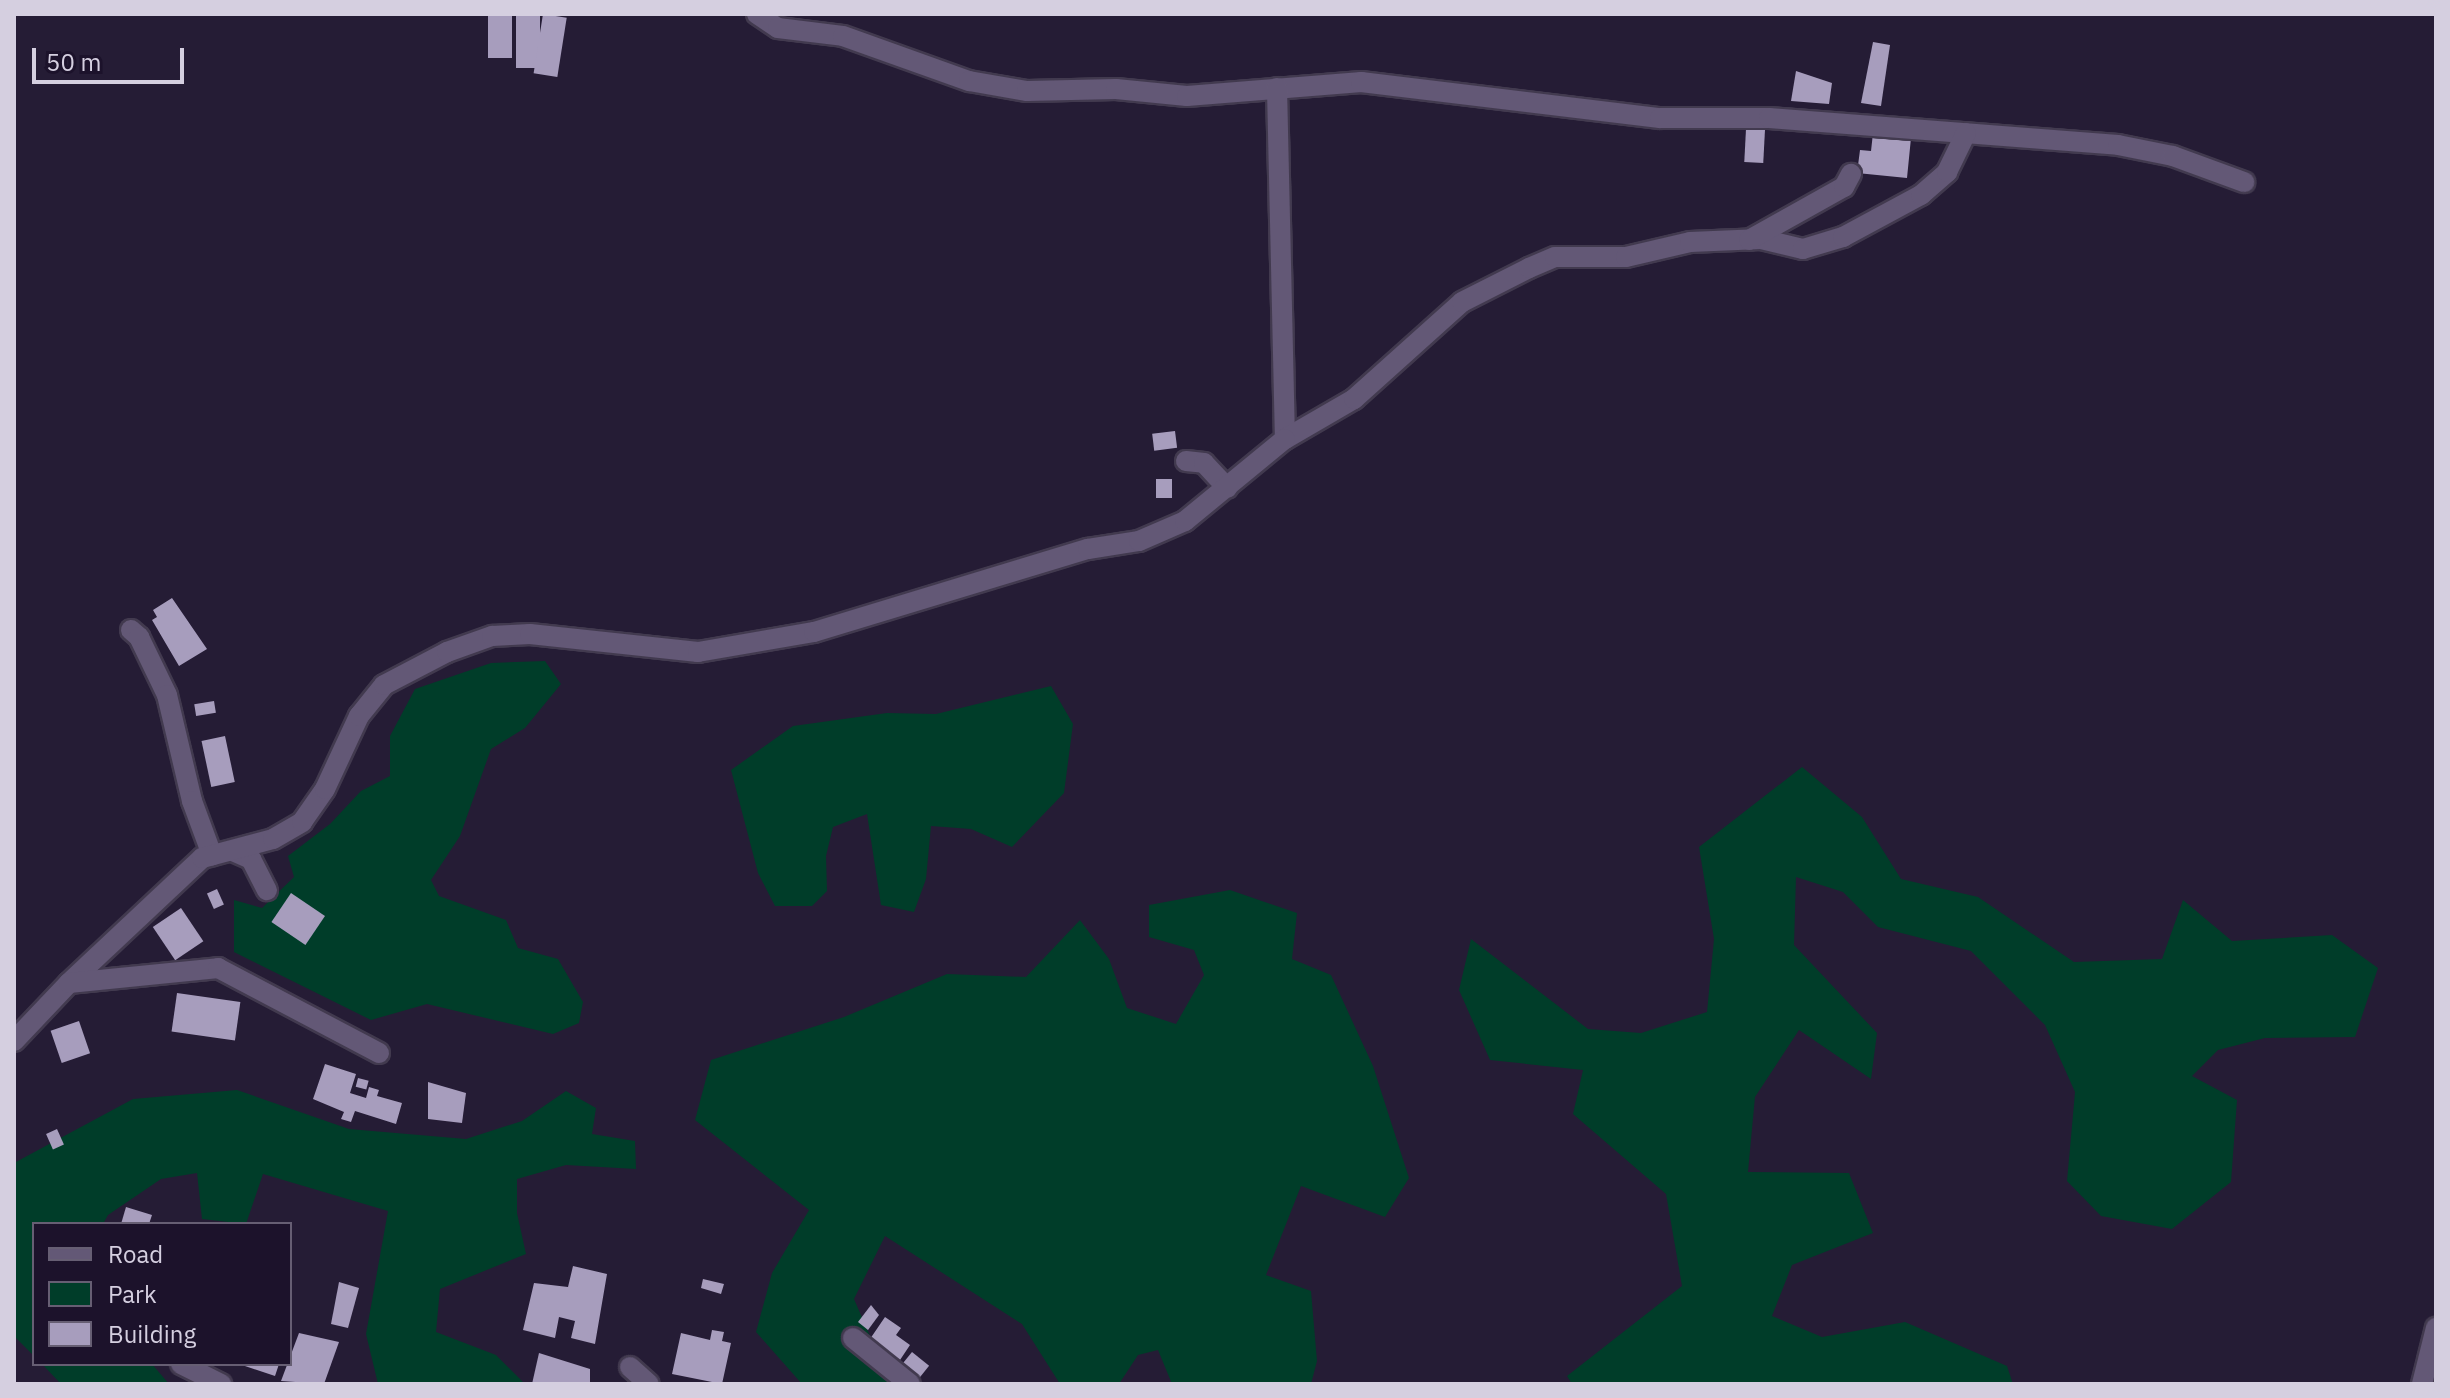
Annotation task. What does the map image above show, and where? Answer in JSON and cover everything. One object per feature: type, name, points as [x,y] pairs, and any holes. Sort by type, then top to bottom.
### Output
[{"type":"street","points":[[757,14],[778,28],[843,36],[969,81],[1027,91],[1116,89],[1187,96],[1361,82],[1660,118],[1769,118],[2118,145],[2173,156],[2244,182]]},
{"type":"street","points":[[1277,88],[1285,439]]},
{"type":"street","points":[[14,1041],[69,983],[202,858],[273,839],[302,822],[325,789],[359,716],[384,685],[492,636],[530,634],[698,652],[742,648],[873,615],[1088,549],[1139,541],[1185,521],[1285,439],[1354,399],[1462,302],[1529,268],[1555,257],[1626,257],[1690,242],[1749,240],[1803,249],[1884,218],[1947,172],[1966,133]]},
{"type":"street","points":[[1749,240],[1844,187],[1851,174]]},
{"type":"street","points":[[1186,461],[1204,463],[1227,488]]},
{"type":"street","points":[[131,630],[139,637],[167,695],[192,801],[212,855]]},
{"type":"street","points":[[233,851],[251,859],[267,890]]},
{"type":"street","points":[[69,983],[218,968],[379,1053]]},
{"type":"street","points":[[2422,1384],[2436,1328]]},
{"type":"street","points":[[853,1338],[910,1384]]},
{"type":"street","points":[[187,1366],[220,1377]]},
{"type":"street","points":[[630,1367],[649,1384]]},
{"type":"green space","points":[[545,661],[561,684],[525,728],[491,749],[460,836],[431,880],[439,896],[506,920],[518,948],[558,959],[583,1002],[579,1023],[553,1034],[427,1004],[371,1020],[234,952],[234,900],[262,908],[294,877],[288,856],[330,824],[361,791],[390,776],[390,736],[415,689],[491,663]]},
{"type":"green space","points":[[1051,686],[1073,724],[1064,793],[1012,847],[971,829],[931,826],[926,879],[914,912],[881,905],[867,814],[833,827],[826,856],[827,891],[812,906],[775,906],[758,873],[731,770],[793,726],[887,713],[936,714]]},
{"type":"green space","points":[[1802,767],[1862,817],[1901,879],[1978,897],[2074,962],[2162,959],[2183,900],[2232,941],[2332,935],[2378,968],[2355,1037],[2265,1038],[2218,1050],[2192,1076],[2237,1100],[2231,1182],[2172,1229],[2101,1216],[2067,1181],[2075,1092],[2045,1025],[1971,951],[1878,927],[1843,892],[1796,877],[1794,945],[1877,1033],[1871,1079],[1799,1030],[1755,1097],[1748,1172],[1849,1173],[1873,1233],[1792,1265],[1772,1316],[1822,1337],[1905,1322],[2007,1366],[2013,1384],[1572,1384],[1567,1376],[1682,1286],[1666,1194],[1573,1114],[1583,1070],[1490,1060],[1459,990],[1471,939],[1588,1029],[1641,1033],[1707,1012],[1714,939],[1699,847]]},
{"type":"green space","points":[[1230,890],[1297,913],[1292,959],[1331,975],[1373,1066],[1409,1178],[1385,1217],[1301,1186],[1266,1275],[1311,1291],[1317,1361],[1311,1384],[1172,1384],[1158,1350],[1138,1355],[1119,1384],[1060,1384],[1022,1324],[885,1236],[854,1299],[891,1384],[802,1384],[756,1332],[772,1273],[809,1210],[695,1120],[711,1060],[844,1017],[947,974],[1026,977],[1080,920],[1109,959],[1127,1008],[1176,1024],[1204,975],[1194,950],[1149,937],[1149,905]]},
{"type":"green space","points":[[237,1090],[349,1129],[466,1139],[522,1121],[566,1091],[596,1108],[592,1134],[635,1141],[636,1169],[566,1165],[517,1179],[517,1213],[526,1254],[440,1289],[436,1332],[496,1355],[525,1384],[378,1384],[366,1334],[388,1211],[263,1174],[247,1222],[202,1219],[197,1173],[161,1179],[108,1215],[104,1222],[32,1222],[32,1354],[14,1336],[14,1163],[133,1099]]},
{"type":"green space","points":[[44,1366],[154,1366],[169,1384],[61,1384]]},
{"type":"building","points":[[488,14],[512,14],[512,58],[488,58]]},
{"type":"building","points":[[516,14],[540,14],[540,68],[516,68]]},
{"type":"building","points":[[543,14],[567,18],[557,77],[534,73]]},
{"type":"building","points":[[1873,42],[1890,45],[1881,106],[1861,103]]},
{"type":"building","points":[[1796,71],[1832,83],[1829,104],[1791,101]]},
{"type":"building","points":[[1746,129],[1765,130],[1763,163],[1744,162]]},
{"type":"building","points":[[1873,133],[1911,138],[1907,178],[1857,173],[1860,150],[1871,151]]},
{"type":"building","points":[[1175,431],[1177,448],[1154,451],[1152,434]]},
{"type":"building","points":[[1156,479],[1172,479],[1172,498],[1156,498]]},
{"type":"building","points":[[172,598],[207,649],[179,666],[152,620],[157,617],[153,610]]},
{"type":"building","points":[[214,701],[216,713],[196,716],[194,704]]},
{"type":"building","points":[[225,736],[235,782],[211,787],[202,741]]},
{"type":"building","points":[[217,889],[224,905],[214,909],[207,893]]},
{"type":"building","points":[[291,893],[325,916],[305,945],[271,922]]},
{"type":"building","points":[[181,908],[203,941],[175,960],[153,927]]},
{"type":"building","points":[[177,993],[240,1002],[235,1041],[172,1032]]},
{"type":"building","points":[[79,1021],[90,1053],[62,1063],[51,1031]]},
{"type":"building","points":[[325,1064],[356,1074],[350,1093],[366,1098],[369,1087],[379,1090],[377,1096],[402,1103],[396,1124],[355,1111],[351,1122],[341,1119],[344,1112],[313,1099]]},
{"type":"building","points":[[358,1078],[369,1081],[366,1090],[356,1087]]},
{"type":"building","points":[[428,1082],[466,1093],[462,1123],[428,1119]]},
{"type":"building","points":[[57,1129],[64,1145],[53,1149],[46,1134]]},
{"type":"building","points":[[126,1207],[152,1215],[150,1222],[122,1222]]},
{"type":"building","points":[[573,1266],[607,1274],[595,1344],[571,1338],[575,1321],[559,1317],[555,1338],[523,1330],[534,1283],[568,1287]]},
{"type":"building","points":[[703,1279],[724,1284],[721,1294],[701,1288]]},
{"type":"building","points":[[339,1282],[359,1288],[348,1328],[331,1324]]},
{"type":"building","points":[[871,1305],[879,1315],[868,1330],[858,1322]]},
{"type":"building","points":[[885,1317],[901,1328],[896,1335],[910,1345],[900,1360],[870,1339]]},
{"type":"building","points":[[712,1330],[724,1332],[722,1341],[731,1343],[722,1384],[672,1374],[681,1333],[710,1340]]},
{"type":"building","points":[[299,1333],[339,1342],[324,1384],[281,1381],[287,1366],[292,1366],[292,1352]]},
{"type":"building","points":[[912,1352],[929,1366],[917,1381],[899,1368]]},
{"type":"building","points":[[539,1353],[590,1369],[590,1384],[532,1384]]},
{"type":"building","points":[[245,1366],[278,1366],[275,1376]]}]
